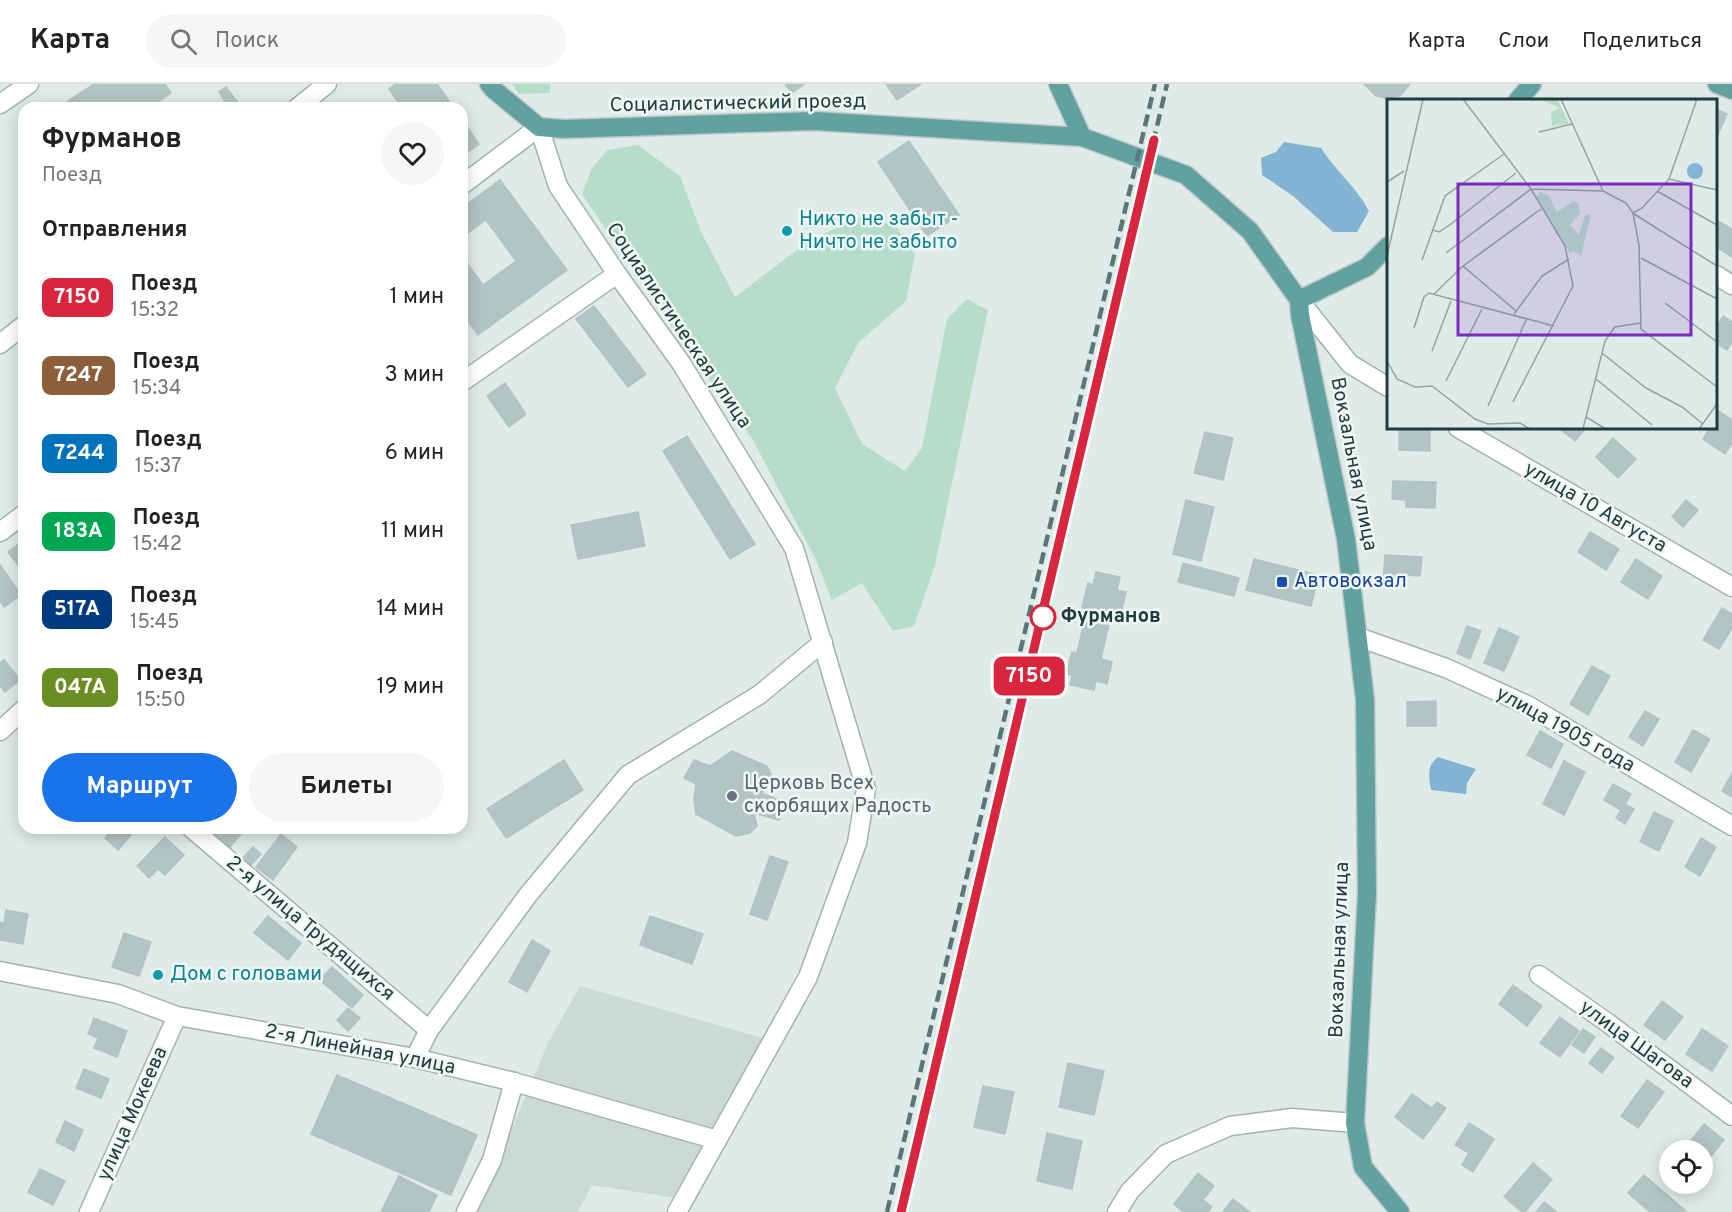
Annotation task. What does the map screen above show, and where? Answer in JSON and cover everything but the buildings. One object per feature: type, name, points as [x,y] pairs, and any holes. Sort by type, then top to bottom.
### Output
[{"type":"main road","points":[[489,84],[539,127]]},
{"type":"main road","points":[[1058,84],[1082,137]]},
{"type":"main road","points":[[1519,99],[1532,84]]},
{"type":"main road","points":[[1717,84],[1732,90]]},
{"type":"main road","name":"Социалистический проезд","points":[[539,127],[564,129],[814,121],[1082,137]]},
{"type":"main road","name":"Вокзальная улица","points":[[1082,137],[1186,175],[1250,231],[1299,300],[1300,315],[1346,539],[1365,700],[1366,893],[1355,1123],[1363,1167],[1400,1212]]},
{"type":"main road","points":[[1299,300],[1367,267],[1387,248]]},
{"type":"street","points":[[0,104],[29,84]]},
{"type":"street","points":[[304,102],[327,84]]},
{"type":"street","points":[[468,180],[539,127]]},
{"type":"street","name":"Социалистическая улица","points":[[539,127],[558,186],[681,363],[794,548],[866,789],[857,843],[808,977],[677,1212]]},
{"type":"street","points":[[468,378],[617,274]]},
{"type":"street","points":[[1717,276],[1732,285]]},
{"type":"street","points":[[1299,300],[1350,364],[1387,386]]},
{"type":"street","points":[[0,344],[18,330]]},
{"type":"street","name":"улица 10 Августа","points":[[1460,429],[1732,587]]},
{"type":"street","points":[[0,532],[18,518]]},
{"type":"street","name":"улица 1905 года","points":[[1358,637],[1446,668],[1529,706],[1732,826]]},
{"type":"street","points":[[415,1058],[429,1030],[528,894],[628,775],[759,694],[823,642]]},
{"type":"street","points":[[0,731],[18,714]]},
{"type":"street","name":"2-я улица Трудящихся","points":[[198,834],[429,1030]]},
{"type":"street","name":"2-я Линейная улица","points":[[0,971],[118,994],[177,1016],[415,1058],[514,1082],[717,1140]]},
{"type":"street","name":"улица Шагова","points":[[1539,975],[1608,1023],[1732,1116]]},
{"type":"street","name":"улица Мокеева","points":[[89,1212],[177,1016]]},
{"type":"street","points":[[466,1212],[492,1160],[514,1082]]},
{"type":"street","points":[[1117,1212],[1130,1191],[1166,1154],[1230,1126],[1292,1118],[1355,1123]]},
{"type":"shaded area","points":[[580,986],[763,1038],[696,1201],[592,1185],[578,1212],[477,1212],[548,1043]]},
{"type":"green space","points":[[512,84],[550,84],[550,93],[519,94]]},
{"type":"green space","points":[[638,145],[680,176],[701,232],[735,297],[809,241],[866,214],[896,227],[915,254],[906,301],[858,343],[835,388],[862,444],[905,471],[922,448],[947,319],[967,299],[988,310],[935,565],[914,626],[893,631],[862,583],[832,600],[816,560],[753,440],[677,334],[582,194],[592,168],[607,150]]},
{"type":"water","points":[[1284,142],[1321,148],[1369,211],[1357,232],[1333,232],[1293,196],[1262,175],[1261,158],[1276,152]]},
{"type":"water","points":[[1438,757],[1476,769],[1467,783],[1466,794],[1431,790],[1430,768]]},
{"type":"railway","points":[[887,1212],[1155,84]]},
{"type":"railway","points":[[901,1212],[1167,84]]},
{"type":"train","name":"7150","points":[[901,1212],[1154,140]]},
{"type":"place","name":"Никто не забыт - Ничто не забыто","points":[[787,231]]},
{"type":"place","name":"Автовокзал","points":[[1282,582]]},
{"type":"place","name":"Фурманов","points":[[1043,617]]},
{"type":"place","name":"Церковь Всех скорбящих Радость","points":[[732,796]]},
{"type":"place","name":"Дом с головами","points":[[158,975]]}]
